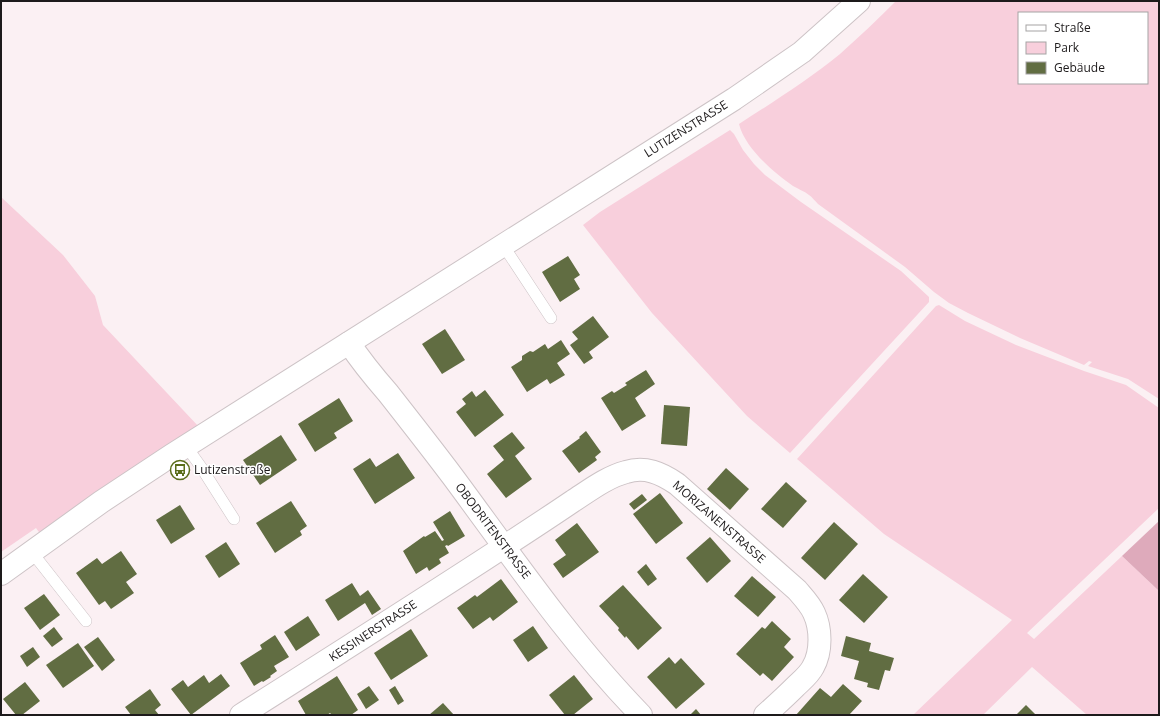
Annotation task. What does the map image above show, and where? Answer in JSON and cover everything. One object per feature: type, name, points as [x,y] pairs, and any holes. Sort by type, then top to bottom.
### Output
[{"type":"street","name":"LUTIZENSTRASSE","points":[[1,574],[101,502],[186,446],[734,99],[802,52],[860,1]]},
{"type":"street","name":"OBODRITENSTRASSE","points":[[349,343],[362,362],[452,476],[568,632],[641,715]]},
{"type":"street","name":"MORIZANENSTRASSE","points":[[504,546],[613,476],[627,471],[641,470],[653,471],[666,476],[797,590],[808,602],[814,612],[818,625],[819,640],[818,653],[813,666],[806,676],[765,715]]},
{"type":"street","name":"KESSINERSTRASSE","points":[[241,715],[504,546]]},
{"type":"lane","points":[[503,245],[551,318]]},
{"type":"lane","points":[[186,446],[234,519]]},
{"type":"lane","points":[[32,551],[86,621]]},
{"type":"green space","points":[[896,1],[1159,1],[1159,399],[1128,379],[1088,366],[1092,362],[1089,361],[1084,365],[1020,338],[949,303],[905,267],[818,204],[807,194],[777,174],[753,150],[742,133],[739,124],[816,73],[847,48]]},
{"type":"green space","points":[[730,130],[743,150],[765,175],[801,202],[901,271],[929,297],[929,302],[790,453],[747,416],[652,313],[583,225],[600,212]]},
{"type":"green space","points":[[1,197],[63,255],[95,296],[103,325],[199,427],[41,535],[36,528],[1,552]]},
{"type":"green space","points":[[939,305],[965,321],[1016,345],[1126,385],[1159,408],[1159,508],[1027,633],[1034,639],[1122,556],[1159,591],[1159,715],[1087,715],[1032,667],[983,715],[913,715],[1012,620],[884,534],[797,459],[936,306]]},
{"type":"shaded area","points":[[1159,521],[1159,591],[1122,556]]},
{"type":"building","points":[[568,256],[580,275],[574,279],[580,289],[560,302],[542,272]]},
{"type":"building","points":[[593,316],[609,337],[589,352],[593,358],[584,364],[570,345],[578,339],[572,332]]},
{"type":"building","points":[[445,329],[465,360],[442,374],[422,344]]},
{"type":"building","points":[[561,340],[570,354],[557,363],[565,375],[550,384],[547,379],[527,392],[511,367],[522,360],[522,356],[530,351],[533,352],[545,344],[548,349]]},
{"type":"building","points":[[646,370],[655,384],[635,398],[646,416],[622,431],[601,398],[612,391],[614,393],[627,385],[625,383]]},
{"type":"building","points":[[485,390],[504,415],[475,437],[456,412],[466,404],[462,399],[472,391],[476,397]]},
{"type":"building","points":[[339,398],[353,421],[334,433],[337,438],[315,452],[298,424]]},
{"type":"building","points":[[664,405],[690,407],[687,446],[661,444]]},
{"type":"building","points":[[586,431],[601,452],[595,457],[597,460],[579,473],[562,451],[580,438],[579,437]]},
{"type":"building","points":[[512,432],[525,448],[515,456],[532,479],[506,498],[487,474],[504,460],[493,446]]},
{"type":"building","points":[[281,435],[297,460],[260,485],[243,460]]},
{"type":"building","points":[[398,453],[415,478],[375,504],[353,469],[370,458],[376,467]]},
{"type":"building","points":[[726,468],[749,489],[730,510],[707,489]]},
{"type":"building","points":[[786,482],[807,501],[783,528],[761,509]]},
{"type":"building","points":[[660,493],[683,523],[656,544],[633,514]]},
{"type":"building","points":[[642,494],[647,500],[634,510],[629,504]]},
{"type":"building","points":[[291,501],[307,526],[300,531],[302,535],[275,553],[256,523]]},
{"type":"building","points":[[180,505],[195,529],[171,544],[156,520]]},
{"type":"building","points":[[450,511],[465,536],[448,546],[445,546],[449,553],[439,559],[441,563],[429,571],[427,567],[416,574],[403,551],[424,536],[425,537],[435,531],[442,541],[444,540],[433,522]]},
{"type":"building","points":[[834,522],[858,544],[825,580],[801,558]]},
{"type":"building","points":[[577,523],[599,552],[563,578],[553,564],[566,555],[555,540]]},
{"type":"building","points":[[710,537],[731,561],[707,583],[686,558]]},
{"type":"building","points":[[226,542],[240,564],[219,578],[205,556]]},
{"type":"building","points":[[121,551],[137,574],[126,582],[134,593],[111,609],[105,601],[99,605],[76,573],[97,558],[102,564]]},
{"type":"building","points":[[646,564],[657,579],[648,586],[637,572]]},
{"type":"building","points":[[863,574],[888,597],[864,623],[839,600]]},
{"type":"building","points":[[752,576],[776,597],[758,617],[734,596]]},
{"type":"building","points":[[501,579],[518,602],[493,621],[490,617],[473,629],[457,608],[475,595],[477,597]]},
{"type":"building","points":[[352,583],[360,596],[368,590],[381,609],[372,615],[365,603],[338,621],[325,600]]},
{"type":"building","points":[[623,585],[662,628],[638,650],[626,636],[625,638],[618,630],[619,628],[599,606]]},
{"type":"building","points":[[44,594],[60,615],[40,630],[24,608]]},
{"type":"building","points":[[308,616],[320,635],[296,651],[284,632]]},
{"type":"building","points":[[772,621],[791,639],[784,647],[794,657],[772,681],[763,673],[760,676],[736,654],[762,627],[765,629]]},
{"type":"building","points":[[533,626],[548,648],[528,662],[513,640]]},
{"type":"building","points":[[54,627],[63,639],[52,647],[43,636]]},
{"type":"building","points":[[411,629],[428,656],[391,680],[374,653]]},
{"type":"building","points":[[275,635],[289,657],[274,666],[277,671],[270,676],[271,677],[254,686],[240,663],[262,649],[260,645]]},
{"type":"building","points":[[846,636],[871,643],[869,651],[894,658],[890,671],[885,670],[879,690],[867,687],[868,683],[854,679],[859,661],[841,656]]},
{"type":"building","points":[[98,637],[115,660],[102,671],[84,647]]},
{"type":"building","points":[[78,643],[94,666],[63,688],[46,665]]},
{"type":"building","points":[[33,647],[40,657],[27,667],[20,656]]},
{"type":"building","points":[[669,657],[675,664],[681,658],[705,684],[676,709],[647,677]]},
{"type":"building","points":[[221,674],[230,686],[191,715],[171,689],[183,680],[188,687],[204,675],[209,683]]},
{"type":"building","points":[[574,675],[593,699],[573,715],[565,715],[549,695]]},
{"type":"building","points":[[337,676],[358,710],[351,715],[332,715],[330,713],[327,715],[306,715],[298,701]]},
{"type":"building","points":[[25,682],[40,701],[22,715],[16,715],[3,699]]},
{"type":"building","points":[[843,684],[862,701],[849,715],[796,715],[820,688],[831,697]]},
{"type":"building","points":[[369,686],[379,700],[366,709],[357,694]]},
{"type":"building","points":[[395,686],[404,701],[398,705],[389,690]]},
{"type":"building","points":[[150,689],[161,705],[155,710],[159,715],[131,715],[125,707]]},
{"type":"building","points":[[443,703],[454,715],[429,715]]},
{"type":"building","points":[[1026,705],[1036,715],[1016,715]]},
{"type":"building","points":[[696,709],[701,715],[690,715]]},
{"type":"place","name":"Lutizenstraße","points":[[180,470]]}]
